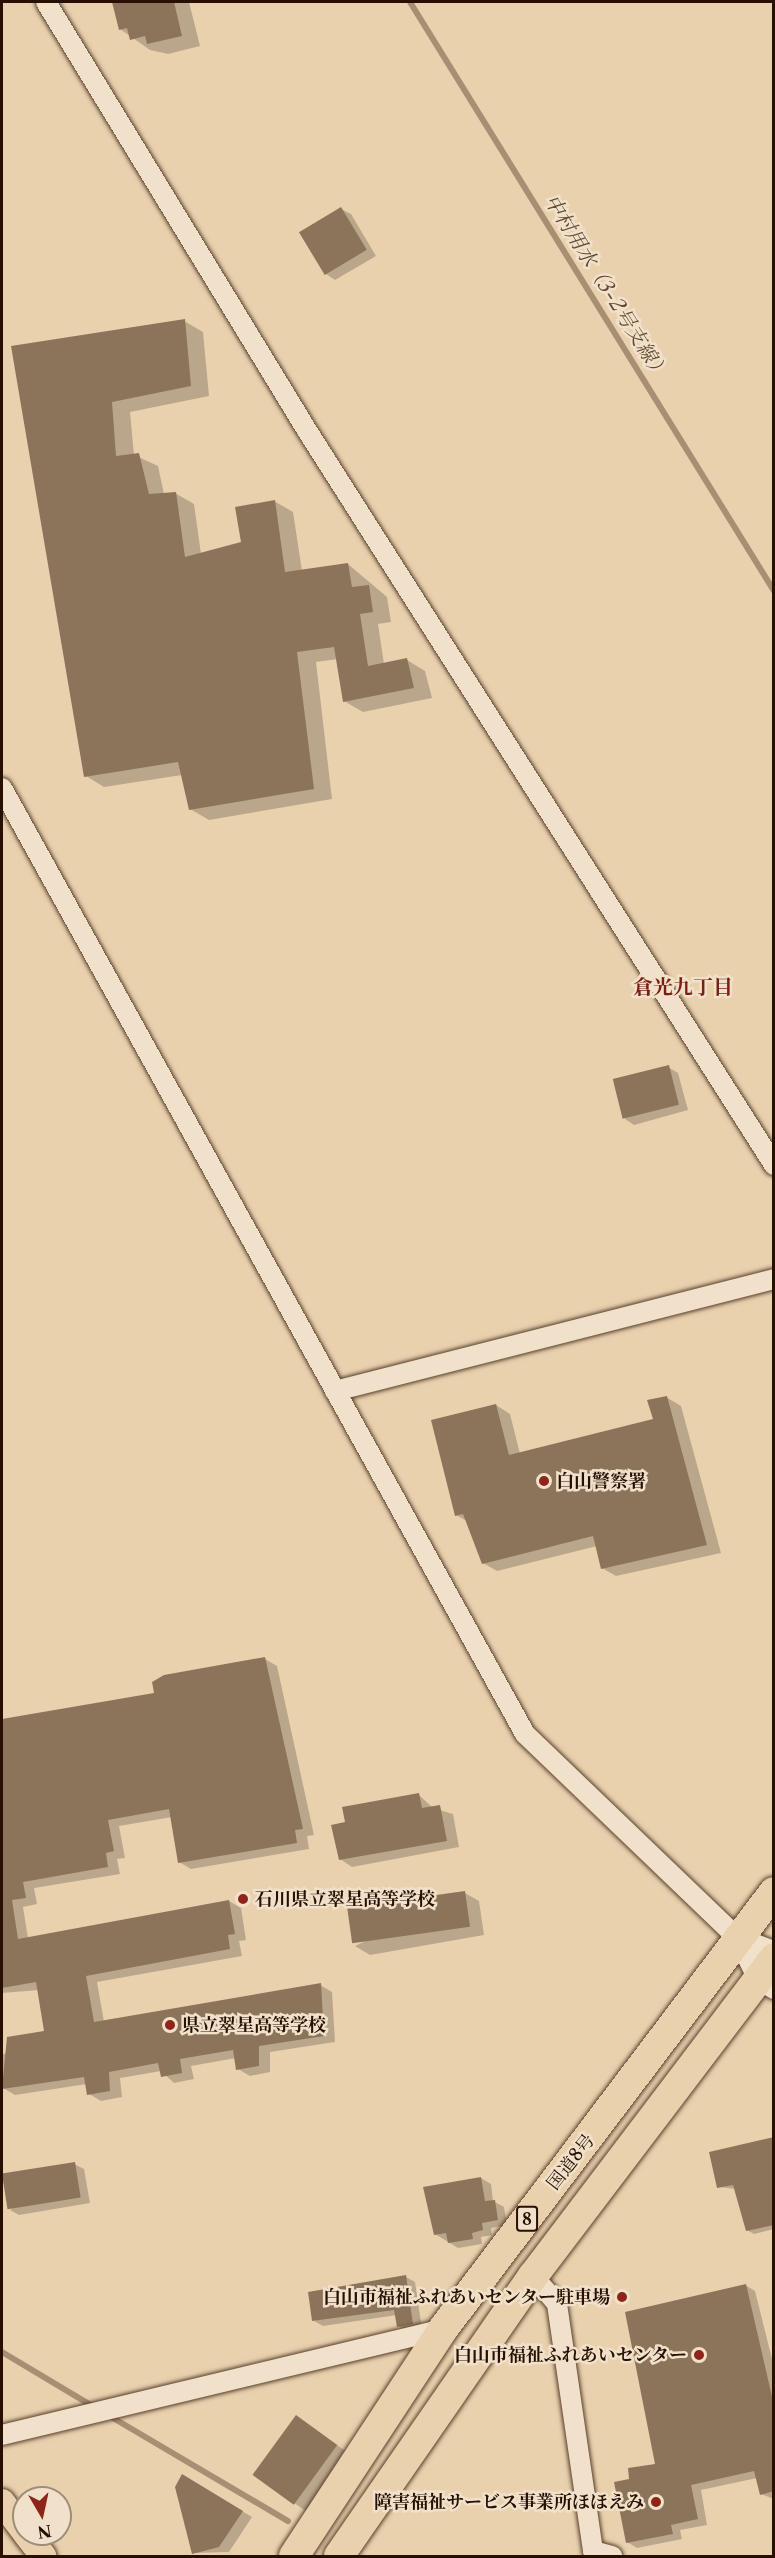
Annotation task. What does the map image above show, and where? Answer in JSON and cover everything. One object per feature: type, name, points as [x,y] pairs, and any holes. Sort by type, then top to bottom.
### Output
[{"type":"highway","name":"国道8号","points":[[294,2556],[443,2329],[736,1937],[774,1892]]},
{"type":"highway","name":"8","points":[[339,2556],[533,2276],[768,1975]]},
{"type":"main road","points":[[2,2502],[12,2515]]},
{"type":"street","points":[[46,2],[308,432],[774,1166]]},
{"type":"street","points":[[2,788],[525,1734],[736,1937],[768,1975]]},
{"type":"street","points":[[335,1391],[774,1279]]},
{"type":"street","points":[[736,1937],[774,1951]]},
{"type":"street","points":[[533,2276],[557,2304],[593,2550],[612,2556]]},
{"type":"street","points":[[2,2435],[443,2329]]},
{"type":"building","points":[[112,2],[174,2],[182,36],[147,44],[145,36],[130,40],[127,28],[119,30]]},
{"type":"building","points":[[341,207],[367,250],[325,275],[299,232]]},
{"type":"building","points":[[185,319],[191,386],[112,402],[116,456],[139,453],[149,494],[176,492],[185,557],[241,542],[235,507],[275,500],[285,572],[348,563],[352,587],[369,585],[373,612],[360,614],[368,666],[407,658],[414,688],[343,702],[334,647],[297,652],[314,789],[189,810],[178,762],[84,777],[11,346]]},
{"type":"building","points":[[669,1065],[679,1105],[623,1119],[613,1079]]},
{"type":"building","points":[[667,1396],[707,1545],[601,1569],[593,1536],[482,1564],[463,1514],[455,1516],[431,1420],[496,1404],[509,1455],[653,1419],[647,1400]]},
{"type":"building","points":[[265,1657],[303,1829],[295,1830],[297,1843],[178,1863],[169,1809],[108,1820],[114,1851],[106,1853],[108,1867],[23,1882],[26,1898],[12,1900],[18,1939],[229,1900],[235,1934],[228,1935],[230,1949],[86,1976],[94,2022],[321,1983],[324,2036],[259,2046],[259,2066],[236,2070],[233,2050],[180,2059],[182,2073],[161,2077],[158,2063],[109,2072],[110,2091],[87,2095],[84,2077],[2,2089],[7,2037],[44,2031],[36,1982],[2,1988],[2,1719],[154,1693],[152,1682],[164,1675]]},
{"type":"building","points":[[419,1793],[422,1808],[440,1805],[447,1841],[339,1860],[331,1825],[345,1822],[342,1807]]},
{"type":"building","points":[[465,1891],[470,1927],[352,1943],[347,1908]]},
{"type":"building","points":[[774,2137],[774,2225],[746,2231],[733,2185],[717,2188],[709,2152]]},
{"type":"building","points":[[75,2162],[81,2198],[8,2209],[2,2174]]},
{"type":"building","points":[[481,2177],[485,2201],[495,2200],[498,2220],[482,2223],[483,2230],[472,2233],[473,2239],[448,2243],[446,2233],[434,2235],[423,2187]]},
{"type":"building","points":[[406,2275],[413,2324],[397,2327],[394,2310],[312,2321],[308,2292]]},
{"type":"building","points":[[746,2284],[774,2405],[774,2491],[760,2495],[754,2471],[691,2485],[698,2519],[671,2525],[673,2534],[626,2543],[614,2482],[629,2479],[628,2468],[655,2464],[625,2312]]},
{"type":"building","points":[[296,2415],[337,2445],[294,2505],[253,2475]]},
{"type":"building","points":[[182,2474],[243,2511],[219,2547],[192,2554],[175,2487]]},
{"type":"waterway","name":"中村用水（3-2号支線）","points":[[410,2],[774,591]]},
{"type":"waterway","points":[[2,2352],[94,2407]]},
{"type":"waterway","points":[[108,2415],[288,2521]]},
{"type":"place","name":"白山警察署","points":[[544,1481]]},
{"type":"place","name":"石川県立翠星高等学校","points":[[243,1899]]},
{"type":"place","name":"県立翠星高等学校","points":[[170,2025]]},
{"type":"place","name":"白山市福祉ふれあいセンター駐車場","points":[[622,2297]]},
{"type":"place","name":"白山市福祉ふれあいセンター","points":[[699,2355]]},
{"type":"place","name":"障害福祉サービス事業所ほほえみ","points":[[656,2502]]},
{"type":"district","name":"倉光九丁目","points":[[683,987]]}]
